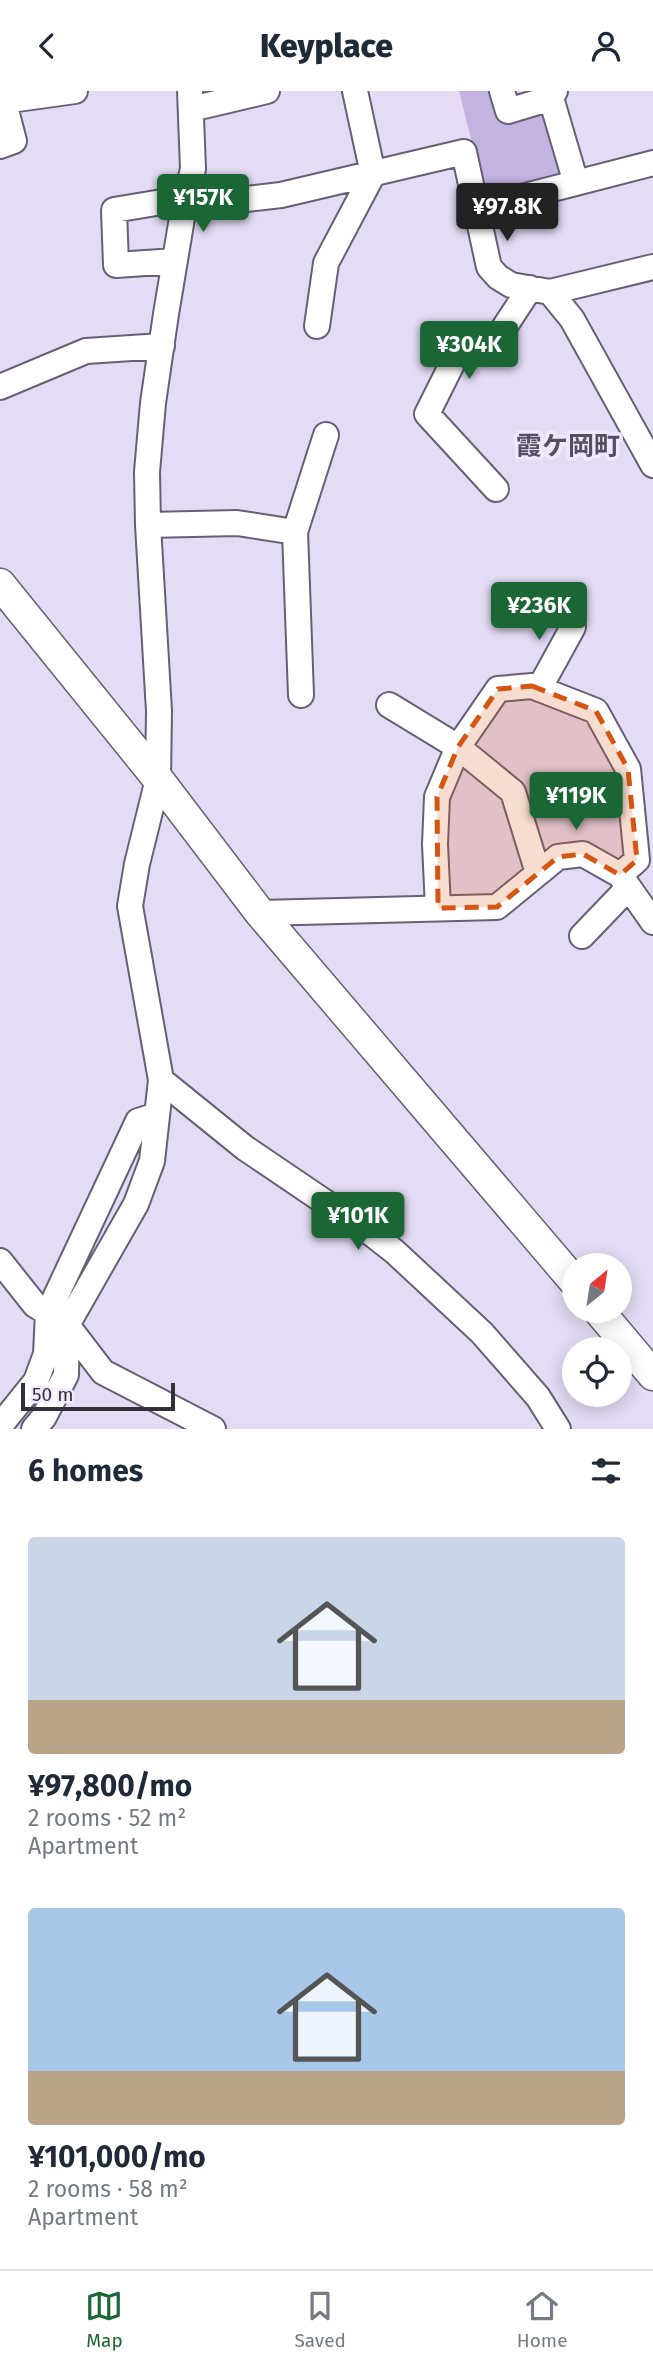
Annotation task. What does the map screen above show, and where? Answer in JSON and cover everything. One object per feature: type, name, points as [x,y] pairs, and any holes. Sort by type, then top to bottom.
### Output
[{"type":"street","points":[[0,146],[14,141],[2,96],[75,91]]},
{"type":"street","points":[[34,1429],[66,1375],[57,1319],[136,1204],[152,1161],[161,1080],[130,907],[137,864],[158,779],[159,711],[147,472],[153,403],[185,202],[193,169],[190,100],[267,91]]},
{"type":"street","points":[[317,326],[326,263],[373,174],[355,91]]},
{"type":"street","points":[[502,91],[508,111],[553,95],[576,183]]},
{"type":"street","points":[[175,261],[116,265],[114,210],[281,195],[464,152],[489,267],[498,278],[511,285],[540,290],[653,267]]},
{"type":"street","points":[[475,209],[653,163]]},
{"type":"street","points":[[540,290],[572,319],[653,465]]},
{"type":"street","points":[[496,489],[427,414],[458,352],[498,337],[540,290]]},
{"type":"street","points":[[0,387],[86,351],[162,346]]},
{"type":"street","points":[[301,695],[295,532],[326,435]]},
{"type":"street","points":[[148,524],[237,523],[295,532]]},
{"type":"street","points":[[0,584],[158,779],[260,913],[562,1267]]},
{"type":"street","points":[[539,689],[573,627],[566,597]]},
{"type":"street","points":[[438,908],[436,797],[458,747],[498,689],[532,686],[596,712],[628,769],[637,860],[582,936]]},
{"type":"street","points":[[389,705],[458,747],[513,792],[538,873]]},
{"type":"street","points":[[260,913],[497,907],[558,857],[583,854],[624,881],[653,922]]},
{"type":"street","points":[[161,1080],[244,1148],[395,1252],[481,1333],[538,1397],[558,1429]]},
{"type":"street","points":[[0,1426],[36,1381],[57,1319],[138,1121],[157,1115]]},
{"type":"street","points":[[0,1261],[35,1305],[57,1319],[103,1372],[213,1429]]},
{"type":"street","points":[[609,1323],[653,1375]]},
{"type":"highlighted area","points":[[532,686],[596,711],[628,769],[637,860],[620,875],[583,854],[558,857],[497,907],[438,908],[437,797],[458,747],[498,689]]},
{"type":"shaded area","points":[[459,91],[498,91],[545,107],[563,171],[558,180],[497,196],[484,191]]},
{"type":"district","name":"霞ケ岡町","points":[[568,446]]}]
